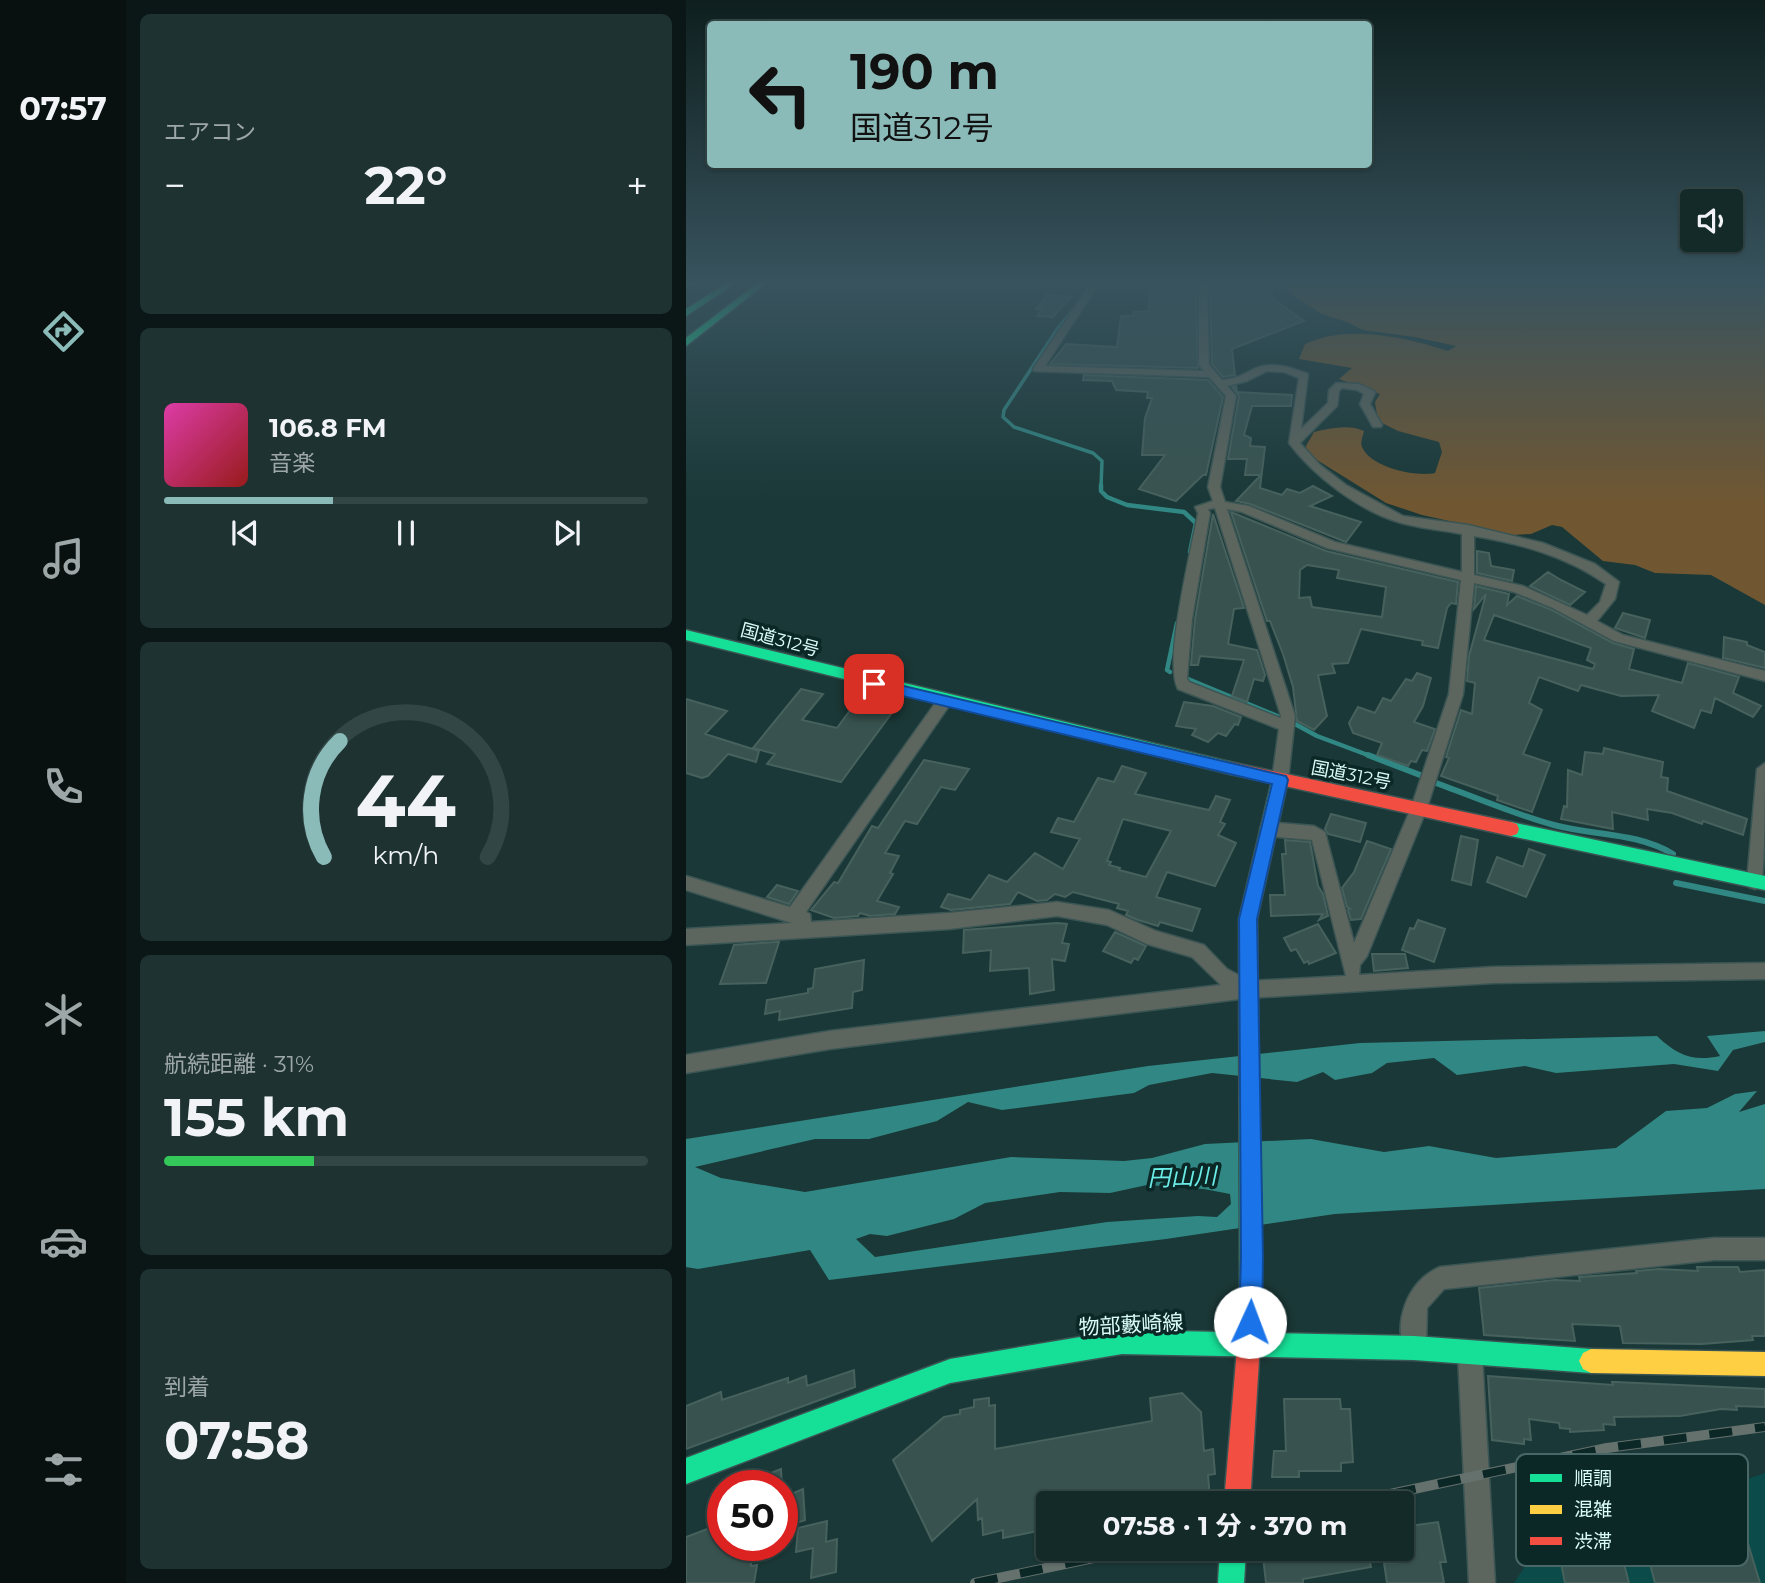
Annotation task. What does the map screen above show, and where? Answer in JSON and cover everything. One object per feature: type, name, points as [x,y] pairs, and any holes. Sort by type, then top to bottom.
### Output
[{"type":"main road","name":"国道312号","points":[[686,635],[850,679],[946,699],[1280,780],[1760,883]]},
{"type":"main road","points":[[1238,1491],[1250,1344],[1252,1257],[1248,919],[1280,780]]},
{"type":"main road","name":"物部藪崎線","points":[[686,1471],[950,1371],[1072,1348],[1122,1342],[1414,1348],[1469,1354],[1643,1364],[1765,1364]]},
{"type":"main road","points":[[1231,1583],[1232,1561]]},
{"type":"street","points":[[1047,356],[1038,369],[1103,372],[1151,370],[1209,374]]},
{"type":"street","points":[[1203,356],[1203,365],[1209,374],[1231,396],[1213,487],[1288,716],[1280,780]]},
{"type":"street","points":[[1220,383],[1240,382],[1255,370],[1276,366],[1304,376],[1294,443],[1308,462],[1400,519],[1533,544],[1560,553],[1604,574],[1613,582],[1613,591],[1595,617],[1587,621]]},
{"type":"street","points":[[1294,443],[1333,404],[1334,390],[1340,385],[1359,387],[1370,393],[1365,404],[1377,425]]},
{"type":"street","points":[[1287,726],[1183,685],[1180,678],[1185,619],[1204,513],[1201,507],[1219,505],[1245,509],[1331,545],[1518,589],[1619,638],[1765,676]]},
{"type":"street","points":[[1350,962],[1359,956],[1419,808],[1456,694],[1468,576],[1468,530]]},
{"type":"street","points":[[794,916],[946,699]]},
{"type":"street","points":[[1760,883],[1765,769]]},
{"type":"street","points":[[1268,830],[1314,833],[1319,837],[1355,984]]},
{"type":"street","points":[[686,883],[829,928]]},
{"type":"street","points":[[686,937],[949,921],[1057,909],[1109,918],[1153,939],[1198,951],[1249,998]]},
{"type":"street","points":[[686,1064],[830,1040],[1249,998],[1355,984],[1493,975],[1765,971]]},
{"type":"street","points":[[1414,1348],[1413,1308],[1426,1286],[1440,1278],[1714,1249],[1765,1249]]},
{"type":"street","points":[[1469,1354],[1482,1583]]},
{"type":"shaded area","points":[[1300,356],[1765,356],[1765,605],[1711,575],[1655,573],[1635,565],[1603,561],[1562,527],[1552,525],[1531,534],[1512,535],[1422,515],[1386,503],[1307,451],[1306,446],[1314,432],[1339,427],[1364,431],[1361,445],[1367,454],[1384,466],[1417,474],[1435,473],[1442,452],[1439,442],[1398,431],[1378,421],[1375,402],[1380,394],[1339,379],[1352,368],[1299,359]]},
{"type":"shaded area","points":[[1765,1473],[1765,1583],[1514,1583],[1525,1566],[1748,1566],[1748,1479]]},
{"type":"water","name":"円山川","points":[[1765,1031],[1765,1042],[1733,1050],[1718,1071],[1674,1064],[1556,1073],[1525,1066],[1457,1075],[1434,1058],[1387,1063],[1372,1073],[1335,1080],[1323,1072],[1297,1082],[1212,1073],[1149,1085],[1134,1093],[1002,1110],[968,1102],[937,1121],[869,1139],[815,1139],[695,1167],[721,1178],[805,1192],[1011,1157],[1124,1161],[1152,1158],[1205,1144],[1311,1139],[1384,1152],[1429,1146],[1496,1158],[1616,1148],[1666,1111],[1707,1108],[1735,1094],[1757,1091],[1739,1112],[1765,1104],[1765,1189],[1335,1214],[1166,1239],[829,1280],[810,1250],[698,1269],[686,1267],[686,1139],[1148,1066],[1360,1043],[1657,1036],[1671,1048],[1686,1055],[1702,1058],[1720,1056],[1707,1036]],"holes":[[[1147,1185],[1204,1189],[1230,1194],[1231,1204],[1217,1217],[1107,1222],[875,1257],[856,1239],[870,1234],[887,1236],[954,1219],[985,1203],[1060,1192],[1110,1193]]]},
{"type":"building","points":[[1057,356],[1198,356],[1198,368],[1050,364]]},
{"type":"building","points":[[1212,356],[1233,356],[1235,375],[1223,377],[1212,364]]},
{"type":"building","points":[[1084,375],[1208,380],[1223,397],[1206,475],[1176,501],[1139,489],[1165,455],[1142,455],[1145,418],[1152,398],[1147,398],[1148,392],[1116,390],[1112,381],[1083,380]]},
{"type":"building","points":[[1236,386],[1237,392],[1292,395],[1291,406],[1252,406],[1244,435],[1251,438],[1250,446],[1265,447],[1260,488],[1282,495],[1287,489],[1300,493],[1313,486],[1332,496],[1310,506],[1361,522],[1346,542],[1236,501],[1261,475],[1245,475],[1247,459],[1228,459],[1239,396],[1232,387]]},
{"type":"building","points":[[1231,512],[1326,551],[1458,582],[1456,604],[1451,603],[1447,608],[1438,648],[1422,645],[1423,641],[1361,629],[1348,663],[1332,664],[1335,673],[1318,675],[1327,716],[1314,730],[1297,721],[1293,687],[1270,621],[1267,621]],"holes":[[[1307,565],[1339,570],[1337,578],[1386,587],[1382,617],[1312,607],[1310,597],[1299,598],[1300,570]]]},
{"type":"building","points":[[1213,514],[1244,608],[1234,609],[1228,644],[1257,650],[1265,675],[1263,681],[1254,679],[1247,702],[1232,696],[1244,660],[1200,656],[1198,665],[1191,665],[1195,619]]},
{"type":"building","points":[[1477,551],[1489,553],[1491,566],[1514,570],[1512,581],[1477,573]]},
{"type":"building","points":[[1548,572],[1585,592],[1570,605],[1530,586]]},
{"type":"building","points":[[1476,586],[1509,594],[1507,605],[1517,596],[1552,610],[1613,643],[1634,649],[1629,669],[1682,683],[1688,663],[1739,677],[1733,693],[1761,706],[1753,717],[1715,698],[1711,713],[1701,710],[1694,728],[1652,711],[1659,695],[1621,696],[1581,685],[1578,691],[1539,677],[1529,703],[1542,710],[1523,754],[1550,763],[1532,812],[1497,800],[1498,796],[1441,776],[1449,758],[1446,757],[1461,710],[1472,714],[1475,683],[1467,681],[1469,656],[1486,594],[1474,609]],"holes":[[[1494,615],[1591,648],[1587,660],[1595,664],[1593,669],[1484,640]]]},
{"type":"building","points":[[1623,613],[1650,620],[1645,638],[1615,628]]},
{"type":"building","points":[[1724,637],[1747,642],[1747,645],[1765,652],[1765,668],[1723,658]]},
{"type":"building","points":[[1417,673],[1431,678],[1423,706],[1414,722],[1435,729],[1427,751],[1422,750],[1416,762],[1411,761],[1408,766],[1377,755],[1382,743],[1353,733],[1349,723],[1358,707],[1375,713],[1383,698],[1391,701],[1406,679],[1412,681]]},
{"type":"building","points":[[801,689],[823,694],[802,720],[837,728],[857,701],[894,710],[841,782],[767,764],[775,754],[753,748]]},
{"type":"building","points":[[686,699],[727,711],[705,734],[759,751],[756,762],[728,754],[708,776],[702,778],[686,773]]},
{"type":"building","points":[[1184,702],[1213,706],[1241,717],[1238,725],[1235,724],[1226,736],[1218,733],[1208,742],[1192,735],[1196,729],[1176,726]]},
{"type":"building","points":[[1604,748],[1663,762],[1661,777],[1668,778],[1667,791],[1747,819],[1743,835],[1703,821],[1702,824],[1672,813],[1647,809],[1648,820],[1612,812],[1613,829],[1561,819],[1564,806],[1567,807],[1568,770],[1582,775],[1585,752],[1603,754]]},
{"type":"building","points":[[924,760],[969,769],[955,790],[941,787],[917,824],[905,821],[885,853],[899,856],[890,873],[893,874],[877,901],[899,907],[895,914],[870,916],[860,913],[858,916],[834,918],[811,910],[834,882],[838,883],[872,826],[878,828]]},
{"type":"building","points":[[1122,766],[1146,773],[1135,794],[1209,810],[1216,796],[1230,800],[1220,822],[1225,824],[1218,835],[1236,843],[1215,886],[1167,872],[1156,897],[1200,909],[1192,931],[1160,922],[1158,926],[1138,920],[1126,915],[1128,911],[1117,908],[1119,904],[1073,892],[1065,897],[1055,894],[1047,900],[1037,901],[1018,892],[1010,904],[951,910],[941,907],[948,894],[971,900],[989,875],[1007,882],[1035,853],[1063,869],[1080,839],[1051,832],[1058,818],[1074,822],[1098,778],[1114,782]],"holes":[[[1123,819],[1171,831],[1146,877],[1109,865],[1111,862],[1107,861]]]},
{"type":"building","points":[[1331,814],[1366,823],[1360,842],[1328,834],[1325,829]]},
{"type":"building","points":[[1461,836],[1478,840],[1471,885],[1452,880]]},
{"type":"building","points":[[1285,840],[1310,842],[1318,886],[1323,894],[1328,916],[1319,920],[1323,914],[1271,916],[1270,895],[1285,895],[1282,854],[1286,854]]},
{"type":"building","points":[[1367,841],[1391,849],[1361,919],[1351,920],[1342,888],[1354,872]]},
{"type":"building","points":[[1529,849],[1545,855],[1526,897],[1487,882],[1497,857],[1523,867]]},
{"type":"building","points":[[777,885],[798,891],[789,904],[767,897]]},
{"type":"building","points":[[1418,920],[1445,929],[1434,962],[1402,950],[1410,928],[1414,929]]},
{"type":"building","points":[[1067,924],[1062,943],[1069,944],[1065,961],[1052,959],[1054,990],[1030,994],[1029,968],[990,971],[991,950],[963,953],[964,930]]},
{"type":"building","points":[[1318,924],[1336,953],[1309,964],[1308,961],[1304,963],[1296,949],[1291,951],[1284,938]]},
{"type":"building","points":[[1115,932],[1146,946],[1138,960],[1134,958],[1131,963],[1103,951]]},
{"type":"building","points":[[779,942],[766,983],[720,984],[734,945]]},
{"type":"building","points":[[1372,954],[1405,954],[1408,968],[1374,971]]},
{"type":"building","points":[[864,960],[862,990],[853,992],[852,1008],[779,1020],[780,1011],[765,1014],[767,1000],[808,993],[808,989],[813,988],[815,969]]},
{"type":"building","points":[[1697,1267],[1738,1267],[1740,1272],[1765,1270],[1765,1336],[1752,1336],[1753,1340],[1702,1344],[1623,1343],[1620,1326],[1572,1324],[1575,1341],[1484,1335],[1479,1288],[1555,1280],[1580,1281],[1579,1277],[1659,1269],[1698,1271]]},
{"type":"building","points":[[854,1370],[855,1387],[686,1449],[686,1406],[721,1392],[722,1400],[788,1378],[788,1383],[806,1376],[807,1386]]},
{"type":"building","points":[[1488,1376],[1613,1385],[1612,1382],[1765,1389],[1765,1407],[1736,1406],[1737,1410],[1721,1409],[1680,1416],[1614,1417],[1615,1425],[1603,1424],[1604,1430],[1570,1432],[1570,1429],[1560,1428],[1559,1423],[1529,1419],[1531,1440],[1524,1439],[1524,1444],[1492,1440]]},
{"type":"building","points":[[1182,1393],[1201,1412],[1204,1451],[1213,1449],[1215,1474],[1208,1475],[1209,1491],[1036,1491],[1036,1531],[1003,1538],[1003,1530],[983,1535],[982,1518],[978,1520],[977,1499],[932,1541],[893,1460],[944,1417],[960,1414],[960,1410],[974,1407],[974,1400],[989,1398],[989,1406],[995,1405],[995,1449],[1152,1421],[1150,1398]]},
{"type":"building","points":[[1284,1399],[1340,1399],[1341,1409],[1350,1409],[1353,1462],[1341,1463],[1341,1471],[1299,1471],[1299,1477],[1272,1477],[1274,1451],[1286,1451]]},
{"type":"building","points":[[803,1489],[805,1520],[798,1522],[798,1491]]},
{"type":"building","points":[[827,1521],[826,1542],[837,1539],[836,1572],[811,1578],[813,1548],[798,1552],[798,1528]]},
{"type":"building","points":[[1438,1522],[1446,1562],[1440,1562],[1444,1583],[1387,1583],[1384,1563],[1414,1561],[1414,1525]]},
{"type":"building","points":[[707,1529],[707,1561],[751,1561],[751,1566],[757,1565],[754,1583],[686,1583],[686,1537]]},
{"type":"building","points":[[1748,1544],[1760,1583],[1655,1583],[1651,1566],[1748,1566]]},
{"type":"building","points":[[1264,1561],[1370,1561],[1371,1567],[1303,1579],[1303,1583],[1266,1583]]},
{"type":"building","points":[[1562,1566],[1625,1566],[1629,1583],[1565,1583]]},
{"type":"waterway","points":[[1040,356],[1004,410],[1003,417],[1014,427],[1093,453],[1102,461],[1101,487]]},
{"type":"waterway","points":[[1101,487],[1107,497],[1127,505],[1184,512],[1196,523],[1190,552]]},
{"type":"waterway","points":[[1170,672],[1167,670],[1177,623]]},
{"type":"waterway","points":[[1188,679],[1282,718]]},
{"type":"waterway","points":[[1295,724],[1317,736],[1373,757]]},
{"type":"waterway","points":[[1368,755],[1420,775]]},
{"type":"waterway","points":[[1433,782],[1539,821],[1569,829],[1630,838],[1673,854]]},
{"type":"waterway","points":[[1676,883],[1765,901]]},
{"type":"railway","points":[[1579,1454],[1765,1427]]},
{"type":"railway","points":[[1405,1491],[1516,1467]]},
{"type":"railway","points":[[975,1583],[1079,1561]]},
{"type":"traffic: fast","points":[[686,635],[1230,768]]},
{"type":"traffic: fast","points":[[1251,1313],[1248,919],[1280,780]]},
{"type":"traffic: fast","points":[[1511,829],[1765,883]]},
{"type":"traffic: fast","points":[[686,1471],[950,1371],[1122,1342],[1414,1348],[1591,1361]]},
{"type":"traffic: fast","points":[[1231,1583],[1232,1561]]},
{"type":"traffic: slow","points":[[1591,1361],[1765,1364]]},
{"type":"traffic: jam","points":[[1230,768],[1511,829]]},
{"type":"traffic: jam","points":[[1238,1491],[1251,1313]]},
{"type":"route","points":[[874,684],[1280,780],[1248,919],[1252,1257],[1250,1322]]}]
